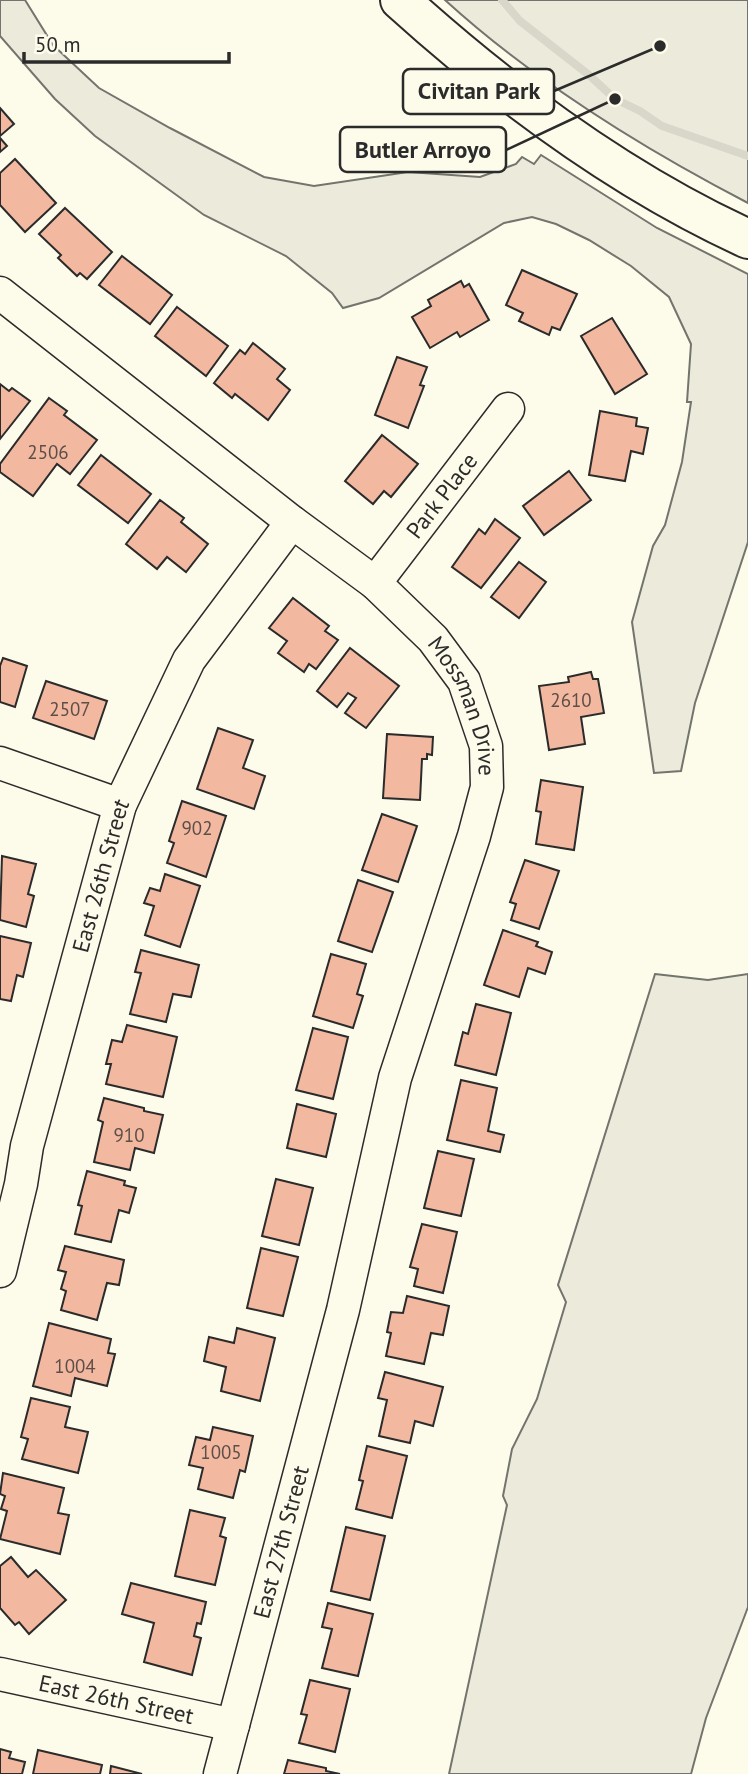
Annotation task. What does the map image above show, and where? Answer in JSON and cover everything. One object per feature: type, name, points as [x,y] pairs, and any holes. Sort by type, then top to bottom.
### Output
[{"type":"main road","points":[[400,0],[466,58],[552,124],[639,180],[748,239]]},
{"type":"street","name":"Mossman Drive","points":[[0,293],[292,522],[375,583],[433,639],[464,681],[486,746],[487,787],[474,836],[395,1079],[343,1310]]},
{"type":"street","name":"Park Place","points":[[375,583],[508,409]]},
{"type":"street","name":"East 26th Street","points":[[0,1271],[21,1184],[13,1142],[120,806],[188,660],[292,522]]},
{"type":"street","points":[[0,763],[120,806]]},
{"type":"street","name":"East 27th Street","points":[[220,1774],[343,1310]]},
{"type":"street","name":"East 26th Street","points":[[0,1674],[233,1725]]},
{"type":"shaded area","points":[[0,0],[25,0],[53,45],[99,88],[264,177],[314,186],[408,172],[480,177],[516,164],[522,157],[534,164],[541,155],[657,228],[748,274],[748,542],[695,703],[681,771],[654,773],[632,622],[653,546],[665,525],[682,462],[691,402],[687,402],[691,344],[669,297],[631,266],[589,240],[556,224],[532,217],[504,223],[379,298],[343,308],[332,293],[286,256],[204,215],[95,136],[55,99],[0,36]]},
{"type":"shaded area","points":[[445,0],[748,0],[748,203],[628,136],[552,86]]},
{"type":"shaded area","points":[[655,974],[708,980],[748,974],[748,1607],[706,1718],[691,1774],[449,1774],[507,1505],[503,1496],[512,1449],[537,1399],[566,1302],[558,1285]]},
{"type":"building","points":[[0,108],[14,124],[0,136]]},
{"type":"building","points":[[0,138],[7,146],[0,152]]},
{"type":"building","points":[[15,159],[56,203],[25,232],[0,205],[0,173]]},
{"type":"building","points":[[65,208],[112,252],[87,279],[80,273],[77,276],[58,258],[61,255],[39,234]]},
{"type":"building","points":[[122,256],[172,295],[150,324],[99,285]]},
{"type":"building","points":[[522,270],[577,294],[560,330],[552,327],[549,335],[519,321],[523,313],[506,305]]},
{"type":"building","points":[[461,281],[464,287],[469,284],[489,320],[460,337],[457,332],[430,348],[412,317],[431,306],[428,300]]},
{"type":"building","points":[[177,307],[228,346],[206,376],[155,336]]},
{"type":"building","points":[[612,318],[647,374],[615,394],[581,336]]},
{"type":"building","points":[[253,343],[285,369],[277,379],[290,390],[268,420],[235,394],[232,398],[214,383],[240,350],[245,354]]},
{"type":"building","points":[[397,357],[427,367],[420,385],[424,386],[408,428],[375,415]]},
{"type":"building","points":[[0,384],[9,391],[12,388],[30,401],[0,439]]},
{"type":"building","points":[[49,398],[67,411],[64,415],[97,440],[70,474],[57,464],[33,496],[0,472],[0,464]]},
{"type":"building","points":[[600,411],[637,418],[636,426],[648,428],[643,454],[631,451],[625,481],[589,475]]},
{"type":"building","points":[[382,435],[418,464],[391,497],[384,491],[373,504],[345,481]]},
{"type":"building","points":[[101,455],[151,494],[128,523],[78,485]]},
{"type":"building","points":[[569,471],[591,500],[544,535],[523,506]]},
{"type":"building","points":[[160,500],[184,518],[181,522],[208,544],[186,572],[167,557],[157,569],[126,544]]},
{"type":"building","points":[[495,519],[520,538],[481,588],[452,567],[479,529],[485,534]]},
{"type":"building","points":[[519,562],[546,582],[519,618],[491,597]]},
{"type":"building","points":[[293,598],[329,626],[325,631],[338,640],[316,669],[309,664],[304,672],[278,653],[287,641],[269,628]]},
{"type":"building","points":[[350,648],[399,686],[366,728],[345,713],[356,698],[348,693],[337,707],[317,691]]},
{"type":"building","points":[[3,658],[27,666],[15,707],[0,702],[0,666]]},
{"type":"building","points":[[591,672],[593,679],[598,679],[604,713],[581,717],[585,744],[549,750],[539,686],[569,682],[568,677]]},
{"type":"building","points":[[46,681],[107,701],[94,739],[33,718]]},
{"type":"building","points":[[218,728],[253,740],[243,768],[265,776],[254,809],[197,789]]},
{"type":"building","points":[[387,734],[433,737],[432,755],[427,754],[427,759],[422,759],[420,800],[383,798]]},
{"type":"building","points":[[541,780],[583,787],[574,850],[536,844],[541,812],[536,811]]},
{"type":"building","points":[[182,801],[226,816],[206,877],[167,863],[174,843],[169,841]]},
{"type":"building","points":[[382,814],[417,826],[398,882],[362,870]]},
{"type":"building","points":[[2,856],[36,864],[28,894],[34,896],[26,927],[0,920]]},
{"type":"building","points":[[525,860],[559,871],[539,929],[511,920],[516,904],[510,902]]},
{"type":"building","points":[[165,874],[200,886],[180,947],[145,935],[154,906],[144,903],[150,888],[160,891]]},
{"type":"building","points":[[358,880],[393,892],[372,952],[338,941]]},
{"type":"building","points":[[503,930],[538,942],[536,946],[552,952],[545,974],[528,968],[519,997],[484,985]]},
{"type":"building","points":[[0,936],[31,943],[23,977],[17,975],[11,1001],[0,999]]},
{"type":"building","points":[[141,950],[199,965],[191,997],[173,994],[166,1022],[130,1014],[141,973],[135,972]]},
{"type":"building","points":[[331,954],[366,964],[357,994],[363,996],[353,1028],[313,1016]]},
{"type":"building","points":[[476,1004],[511,1013],[496,1075],[455,1065],[463,1032],[468,1034]]},
{"type":"building","points":[[127,1025],[177,1037],[163,1097],[106,1084],[111,1064],[106,1064],[112,1040],[122,1042]]},
{"type":"building","points":[[313,1028],[348,1037],[333,1099],[296,1090]]},
{"type":"building","points":[[461,1080],[497,1088],[488,1131],[504,1135],[500,1152],[447,1140]]},
{"type":"building","points":[[104,1098],[163,1115],[154,1153],[135,1148],[130,1170],[94,1162],[103,1122],[98,1120]]},
{"type":"building","points":[[297,1104],[336,1114],[326,1157],[287,1148]]},
{"type":"building","points":[[438,1151],[474,1159],[461,1216],[424,1208]]},
{"type":"building","points":[[87,1171],[125,1181],[124,1185],[136,1188],[129,1213],[119,1210],[111,1242],[75,1234],[82,1206],[78,1205]]},
{"type":"building","points":[[276,1179],[313,1188],[299,1245],[262,1236]]},
{"type":"building","points":[[422,1224],[457,1232],[443,1293],[414,1286],[418,1269],[410,1267]]},
{"type":"building","points":[[65,1246],[124,1260],[119,1285],[107,1283],[97,1320],[61,1310],[66,1291],[61,1289],[66,1272],[58,1270]]},
{"type":"building","points":[[261,1248],[298,1257],[283,1316],[247,1308]]},
{"type":"building","points":[[407,1296],[449,1306],[443,1335],[431,1333],[424,1364],[386,1356],[391,1333],[387,1332],[391,1312],[403,1313]]},
{"type":"building","points":[[49,1323],[111,1339],[108,1353],[115,1354],[107,1386],[75,1378],[71,1396],[33,1386]]},
{"type":"building","points":[[237,1328],[275,1338],[260,1401],[221,1391],[226,1367],[204,1361],[209,1337],[234,1343]]},
{"type":"building","points":[[385,1372],[443,1387],[433,1426],[415,1421],[410,1443],[379,1436],[387,1400],[378,1398]]},
{"type":"building","points":[[31,1398],[70,1407],[65,1427],[88,1432],[78,1473],[22,1459],[28,1439],[21,1437]]},
{"type":"building","points":[[213,1427],[253,1436],[245,1472],[240,1470],[233,1498],[198,1489],[203,1468],[189,1465],[196,1437],[210,1440]]},
{"type":"building","points":[[367,1446],[407,1456],[392,1518],[356,1509]]},
{"type":"building","points":[[3,1473],[64,1488],[58,1513],[69,1515],[60,1554],[0,1539],[7,1511],[1,1509],[5,1496],[0,1494]]},
{"type":"building","points":[[190,1510],[225,1518],[220,1536],[226,1538],[215,1585],[175,1576]]},
{"type":"building","points":[[346,1527],[385,1536],[370,1600],[331,1591]]},
{"type":"building","points":[[11,1557],[28,1577],[36,1570],[66,1600],[29,1634],[19,1622],[15,1625],[0,1608],[0,1566]]},
{"type":"building","points":[[131,1583],[206,1602],[201,1624],[197,1623],[194,1636],[201,1638],[192,1675],[144,1662],[154,1623],[122,1614]]},
{"type":"building","points":[[328,1603],[373,1614],[358,1676],[322,1668],[332,1629],[322,1627]]},
{"type":"building","points":[[310,1680],[350,1689],[335,1752],[299,1743],[307,1715],[301,1714]]},
{"type":"building","points":[[0,1749],[11,1752],[9,1758],[25,1762],[22,1774],[0,1774]]},
{"type":"building","points":[[38,1750],[102,1765],[100,1774],[33,1774]]},
{"type":"building","points":[[288,1760],[326,1768],[326,1771],[340,1774],[284,1774]]},
{"type":"building","points":[[111,1766],[142,1774],[110,1774]]},
{"type":"waterway","points":[[502,0],[520,21],[615,99],[662,126],[748,156]]},
{"type":"place","name":"Civitan Park","points":[[660,46]]},
{"type":"place","name":"Butler Arroyo","points":[[615,99]]}]
